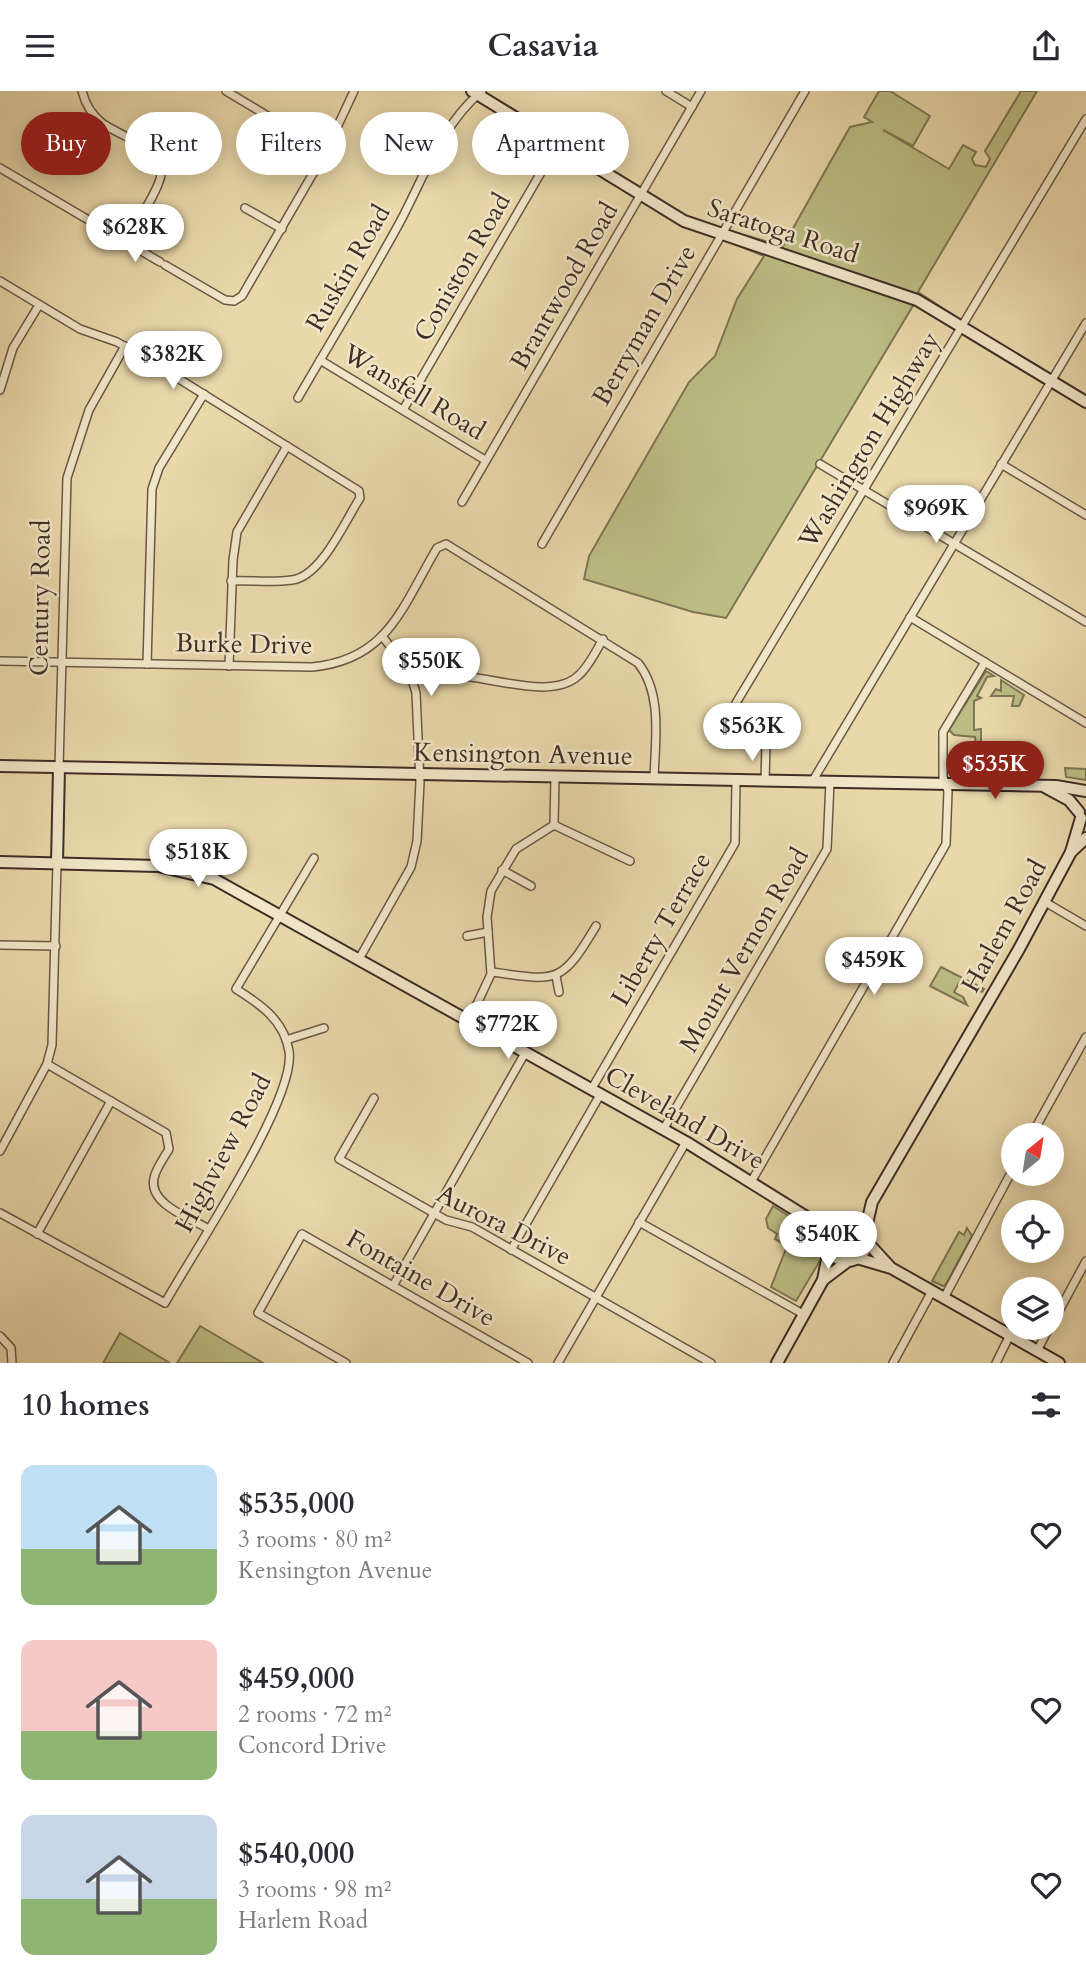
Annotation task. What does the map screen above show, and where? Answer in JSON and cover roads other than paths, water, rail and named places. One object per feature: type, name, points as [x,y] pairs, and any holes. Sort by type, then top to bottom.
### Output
[{"type":"street","points":[[82,91],[87,105],[100,122],[151,152],[159,163],[159,181],[125,241]]},
{"type":"street","points":[[226,91],[261,112]]},
{"type":"street","points":[[344,112],[354,91]]},
{"type":"street","points":[[666,91],[692,107]]},
{"type":"street","name":"Brantwood Road","points":[[462,502],[701,91]]},
{"type":"street","name":"Berryman Drive","points":[[541,544],[805,91]]},
{"type":"street","name":"Saratoga Road","points":[[477,92],[507,112]]},
{"type":"street","name":"Ruskin Road","points":[[298,398],[400,222],[433,156],[477,92]]},
{"type":"street","name":"Washington Highway","points":[[766,744],[739,722],[735,717],[734,707],[1086,119]]},
{"type":"street","points":[[0,167],[225,300],[234,301],[244,293],[312,175]]},
{"type":"street","name":"Coniston Road","points":[[402,410],[539,175]]},
{"type":"street","name":"Saratoga Road","points":[[606,175],[684,221],[905,295],[1086,402]]},
{"type":"street","points":[[245,208],[282,229]]},
{"type":"street","points":[[0,281],[80,329],[125,346],[360,494],[319,564],[308,574],[293,580],[232,581]]},
{"type":"street","points":[[0,390],[13,348],[39,305]]},
{"type":"street","points":[[812,782],[1086,323]]},
{"type":"street","name":"Century Road","points":[[57,863],[67,478],[89,410],[125,346]]},
{"type":"street","name":"Wansfell Road","points":[[320,360],[485,460]]},
{"type":"street","points":[[147,664],[152,489],[159,468],[204,394]]},
{"type":"street","points":[[229,666],[234,545],[240,523],[287,446]]},
{"type":"street","points":[[820,464],[1086,622]]},
{"type":"street","points":[[1001,464],[1086,515]]},
{"type":"street","name":"Burke Drive","points":[[0,661],[312,667],[333,664],[366,652],[383,637],[439,545],[450,545],[603,639]]},
{"type":"street","points":[[910,617],[1086,723]]},
{"type":"street","points":[[359,959],[413,862],[417,841],[416,693],[412,678],[383,637]]},
{"type":"street","points":[[412,678],[435,672],[451,672],[530,686],[559,686],[580,675],[603,639],[631,657],[650,681],[654,695],[654,779]]},
{"type":"street","points":[[751,1182],[946,844],[948,798],[943,777],[944,730],[985,662]]},
{"type":"street","points":[[765,781],[766,744],[786,723]]},
{"type":"street","name":"Kensington Avenue","points":[[0,766],[1063,786],[1086,791]]},
{"type":"street","points":[[554,825],[555,777]]},
{"type":"street","name":"Liberty Terrace","points":[[511,1250],[595,1093],[735,843],[736,781]]},
{"type":"street","name":"Mount Vernon Road","points":[[663,1130],[827,849],[830,782]]},
{"type":"street","points":[[1045,787],[1069,800],[1082,818]]},
{"type":"street","name":"Harlem Road","points":[[866,1237],[872,1202],[1045,902],[1071,852],[1086,796]]},
{"type":"street","points":[[554,825],[630,862]]},
{"type":"street","points":[[469,1021],[492,972],[488,932],[489,897],[502,870],[522,843],[554,825]]},
{"type":"street","name":"Harlem Road","points":[[1071,852],[1086,838]]},
{"type":"street","points":[[314,857],[236,989],[266,1010],[286,1040],[324,1028]]},
{"type":"street","name":"Cleveland Drive","points":[[0,862],[139,865],[186,870],[237,890],[686,1142],[808,1218],[828,1245]]},
{"type":"street","points":[[0,1151],[47,1064],[54,1032],[57,863]]},
{"type":"street","points":[[502,870],[531,886]]},
{"type":"street","points":[[1045,902],[1086,926]]},
{"type":"street","points":[[492,972],[538,978],[556,976],[572,964],[596,926]]},
{"type":"street","points":[[467,936],[488,932]]},
{"type":"street","points":[[0,945],[55,946]]},
{"type":"street","points":[[556,976],[559,992]]},
{"type":"street","points":[[1038,1123],[1086,1037]]},
{"type":"street","name":"Highview Road","points":[[37,1234],[165,1303],[281,1099],[290,1065],[286,1040]]},
{"type":"street","points":[[393,1286],[525,1053]]},
{"type":"street","points":[[47,1064],[166,1133],[169,1149],[154,1175],[155,1192],[162,1201],[207,1228]]},
{"type":"street","name":"Aurora Drive","points":[[374,1098],[340,1159],[434,1213],[472,1227],[711,1363]]},
{"type":"street","points":[[0,1213],[37,1234],[111,1101]]},
{"type":"street","points":[[558,1363],[686,1142]]},
{"type":"street","points":[[944,1298],[1003,1187]]},
{"type":"street","name":"Harlem Road","points":[[841,1223],[872,1202]]},
{"type":"street","name":"Cleveland Drive","points":[[808,1218],[841,1223]]},
{"type":"street","points":[[639,1222],[803,1314]]},
{"type":"street","points":[[777,1363],[822,1280],[828,1245],[841,1223],[856,1223],[891,1268]]},
{"type":"street","name":"Fontaine Drive","points":[[346,1363],[258,1313],[302,1234],[528,1363]]},
{"type":"street","points":[[822,1280],[864,1251],[866,1237]]},
{"type":"street","points":[[828,1245],[839,1259],[891,1268],[1001,1330]]},
{"type":"street","points":[[1064,1302],[1086,1261]]},
{"type":"street","points":[[893,1363],[932,1291]]},
{"type":"street","points":[[0,1336],[11,1348],[12,1363]]},
{"type":"street","points":[[996,1363],[1008,1340]]},
{"type":"street","points":[[1018,1340],[1059,1363]]},
{"type":"street","points":[[1037,1351],[1043,1340]]}]
